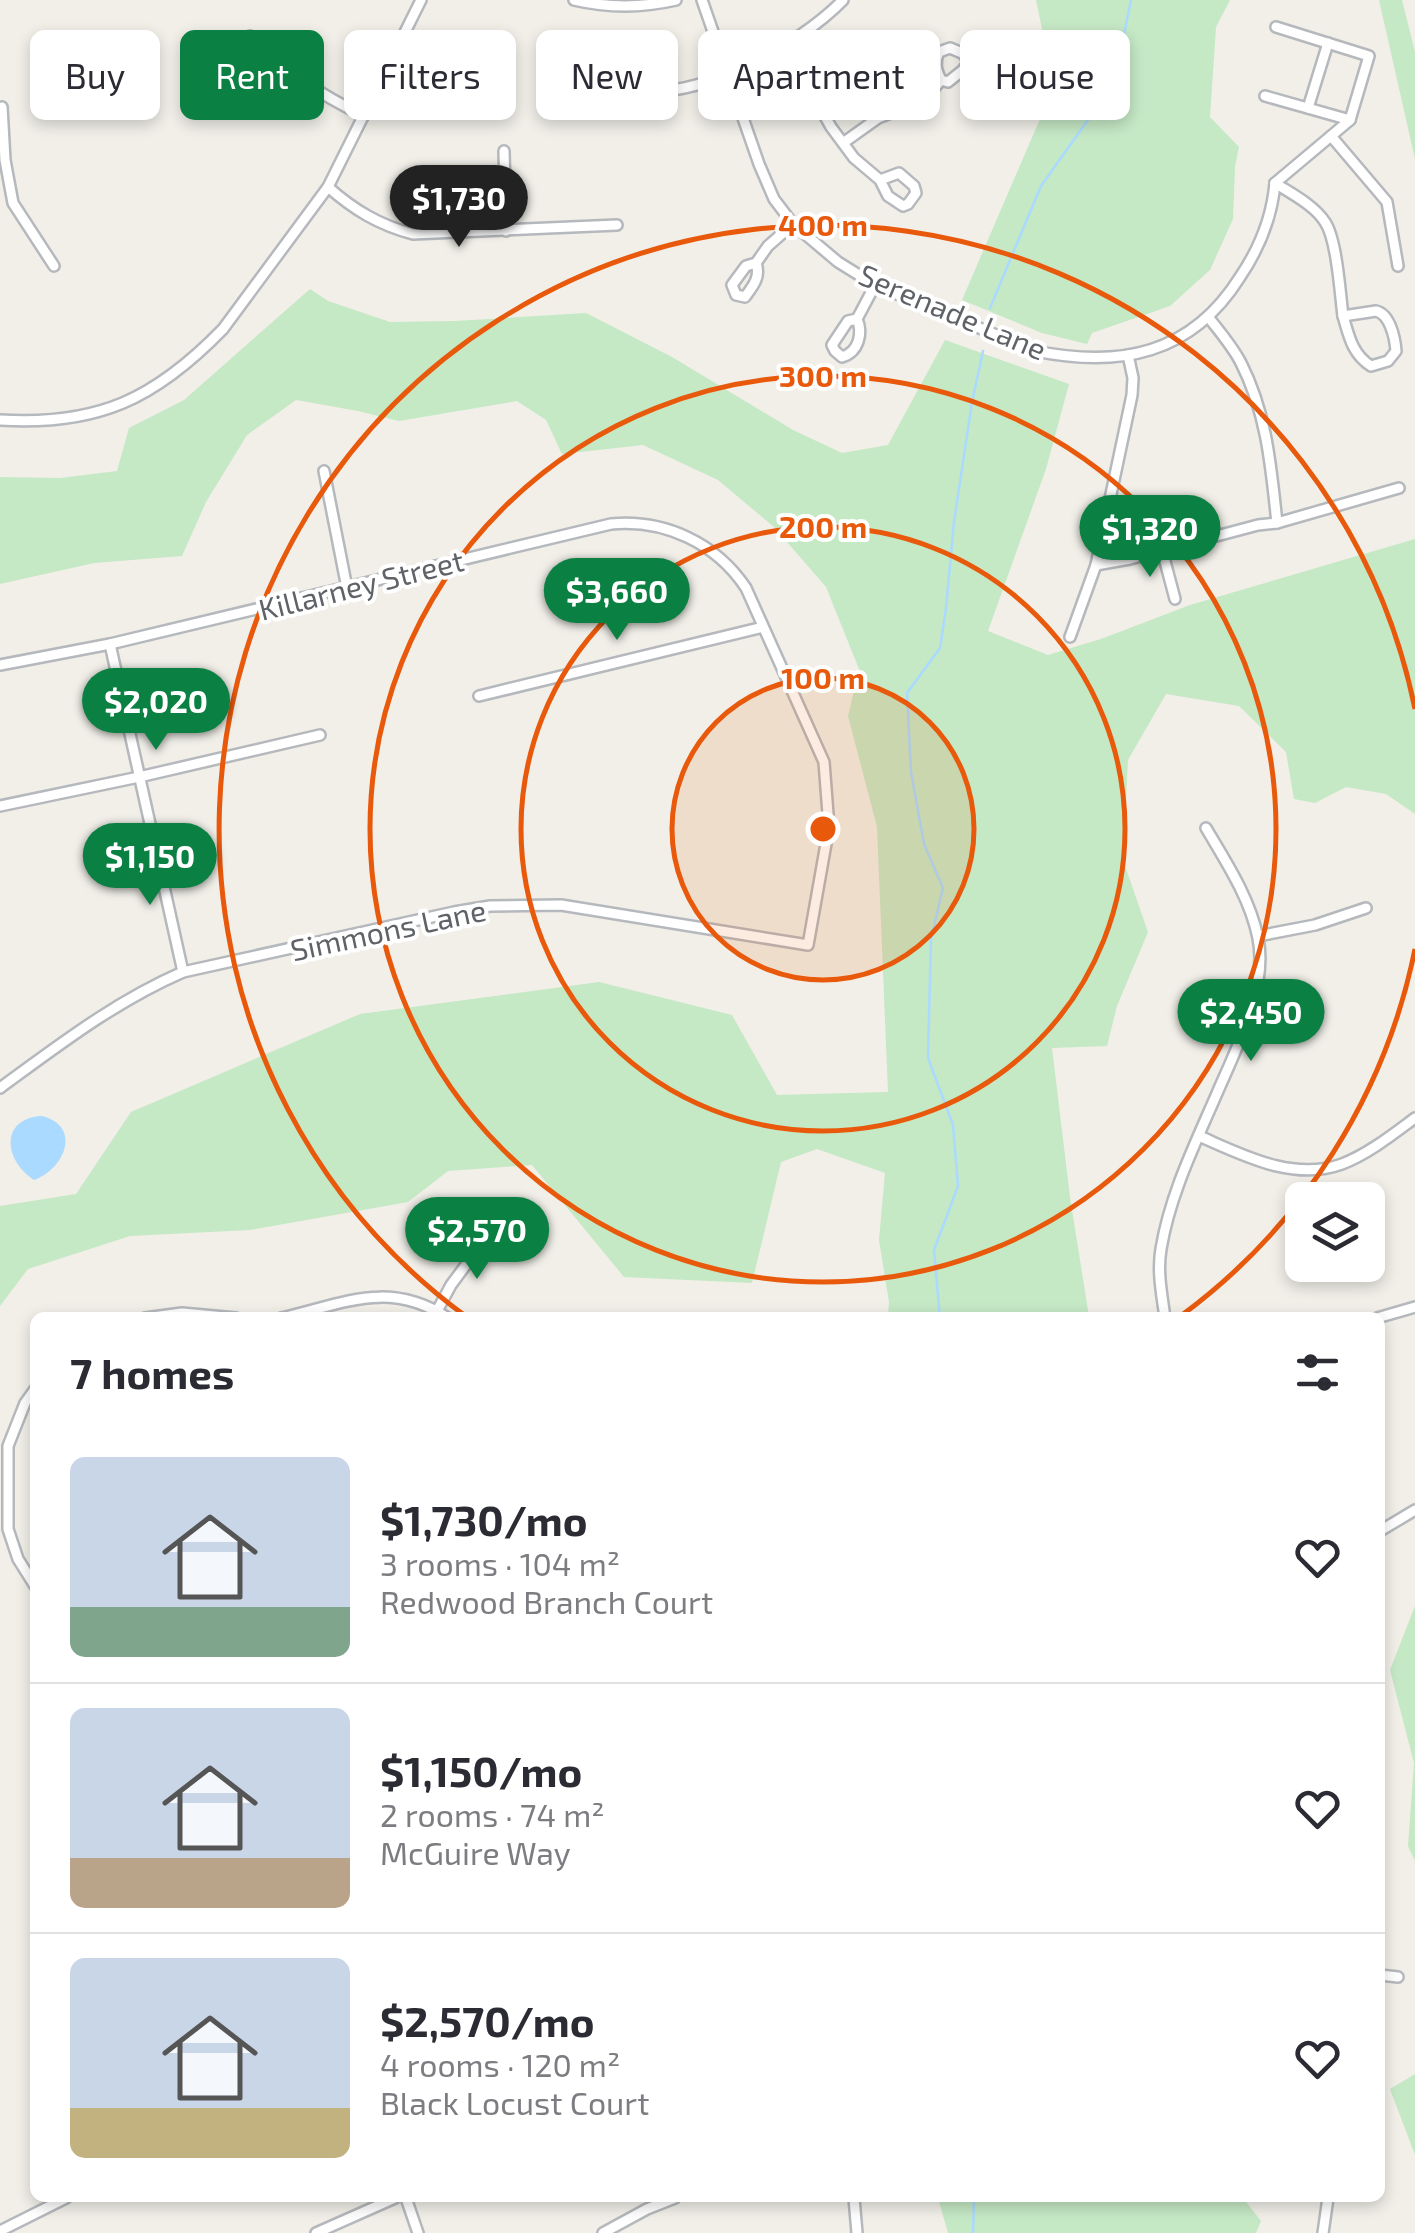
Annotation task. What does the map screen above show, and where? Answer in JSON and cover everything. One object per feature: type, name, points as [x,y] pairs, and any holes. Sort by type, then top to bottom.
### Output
[{"type":"street","points":[[406,30],[421,0]]},
{"type":"street","points":[[574,0],[633,7],[676,0]]},
{"type":"street","name":"Serenade Lane","points":[[702,0],[713,30]]},
{"type":"street","points":[[807,30],[843,0]]},
{"type":"street","points":[[1276,27],[1369,56],[1350,120],[1275,183],[1324,221],[1331,236],[1344,316],[1352,346],[1363,361],[1374,366],[1392,358],[1396,351],[1394,341],[1382,312],[1344,316]]},
{"type":"street","points":[[1308,108],[1328,44]]},
{"type":"street","points":[[843,143],[878,118],[920,99],[941,80]]},
{"type":"street","points":[[1265,96],[1350,120]]},
{"type":"street","points":[[2,107],[12,202],[54,266]]},
{"type":"street","points":[[0,420],[36,421],[95,413],[122,405],[168,378],[223,330],[328,187],[362,120]]},
{"type":"street","name":"Serenade Lane","points":[[744,120],[774,198],[793,224],[838,262],[875,285],[1035,351],[1082,358],[1128,355],[1171,341],[1209,318],[1248,264],[1272,210],[1275,183]]},
{"type":"street","points":[[828,120],[854,158],[880,180]]},
{"type":"street","points":[[1331,136],[1386,202],[1398,266]]},
{"type":"street","points":[[504,151],[506,231]]},
{"type":"street","points":[[328,187],[368,218],[413,234],[617,225]]},
{"type":"street","points":[[0,205],[12,202]]},
{"type":"street","points":[[756,264],[768,246],[793,224]]},
{"type":"street","points":[[857,319],[875,285]]},
{"type":"street","points":[[1209,318],[1242,364],[1258,407],[1272,463],[1277,523]]},
{"type":"street","points":[[1070,637],[1096,565],[1132,395],[1128,355]]},
{"type":"street","points":[[324,470],[348,588]]},
{"type":"street","points":[[1096,565],[1277,523],[1400,488]]},
{"type":"street","name":"Killarney Street","points":[[0,665],[110,644],[611,524],[661,527],[700,543],[735,571],[824,762],[830,827],[808,945]]},
{"type":"street","points":[[1162,550],[1175,599]]},
{"type":"street","points":[[479,696],[763,627]]},
{"type":"street","points":[[110,644],[184,972]]},
{"type":"street","points":[[0,806],[320,735]]},
{"type":"street","points":[[1165,1312],[1159,1282],[1160,1252],[1173,1202],[1245,1030],[1258,977],[1258,936],[1247,904],[1206,828]]},
{"type":"street","name":"Simmons Lane","points":[[0,1088],[110,1010],[148,987],[184,972],[454,912],[490,906],[561,905],[808,945]]},
{"type":"street","points":[[1258,936],[1314,925],[1366,908]]},
{"type":"street","points":[[1199,1136],[1270,1164],[1320,1170],[1343,1164],[1415,1118]]},
{"type":"street","points":[[438,1310],[450,1284],[488,1235]]},
{"type":"street","points":[[320,1312],[348,1299],[370,1296],[396,1298],[440,1312]]},
{"type":"street","points":[[1385,1315],[1415,1307]]},
{"type":"street","points":[[30,1396],[4,1445],[8,1529],[18,1559],[30,1578]]},
{"type":"street","points":[[1385,1528],[1415,1510]]},
{"type":"street","points":[[1385,1975],[1398,1977]]},
{"type":"street","points":[[0,2231],[58,2202]]},
{"type":"street","points":[[316,2233],[386,2202]]},
{"type":"street","points":[[407,2202],[418,2233]]},
{"type":"street","points":[[603,2233],[664,2202]]},
{"type":"street","points":[[854,2202],[857,2233]]},
{"type":"street","points":[[1323,2233],[1327,2202]]},
{"type":"green space","points":[[1036,0],[1230,0],[1216,27],[1210,117],[1239,147],[1233,219],[1210,270],[1170,306],[1092,333],[1087,344],[1042,333],[962,300],[1040,120],[1130,120],[1130,30],[1042,30]]},
{"type":"green space","points":[[1379,0],[1402,0],[1415,52],[1415,159]]},
{"type":"green space","points":[[310,289],[328,301],[390,322],[586,313],[672,357],[793,430],[842,453],[888,445],[945,340],[1069,384],[1046,469],[988,631],[1048,655],[1190,605],[1415,539],[1415,814],[1386,794],[1346,787],[1315,803],[1294,799],[1286,752],[1239,706],[1166,694],[1128,760],[1123,860],[1148,932],[1117,1006],[1107,1046],[1052,1048],[1088,1312],[888,1312],[879,1240],[885,1173],[817,1149],[781,1162],[752,1283],[624,1277],[532,1165],[448,1171],[408,1202],[250,1230],[130,1236],[28,1269],[0,1306],[0,1206],[76,1194],[131,1112],[360,1014],[599,982],[732,1015],[777,1095],[888,1092],[877,827],[848,716],[859,669],[826,587],[774,527],[718,480],[643,445],[562,454],[546,420],[517,401],[399,421],[296,400],[247,435],[206,502],[182,556],[94,563],[0,584],[0,477],[60,478],[117,471],[129,428],[184,400]]},
{"type":"green space","points":[[1415,1606],[1415,1861],[1408,1846],[1414,1763],[1390,1670]]},
{"type":"green space","points":[[1415,2074],[1415,2155],[1390,2089]]},
{"type":"green space","points":[[939,2202],[1246,2202],[1261,2221],[1256,2233],[948,2233]]},
{"type":"water","points":[[42,1116],[62,1129],[65,1148],[54,1167],[34,1180],[16,1162],[11,1141],[19,1124]]},
{"type":"waterway","points":[[990,308],[1041,186],[1114,83],[1131,0]]},
{"type":"waterway","points":[[939,1312],[934,1250],[958,1186],[953,1125],[928,1058],[931,939],[943,888],[924,844],[911,772],[907,693],[940,648],[954,522],[983,351]]},
{"type":"waterway","points":[[973,2233],[974,2202]]}]
